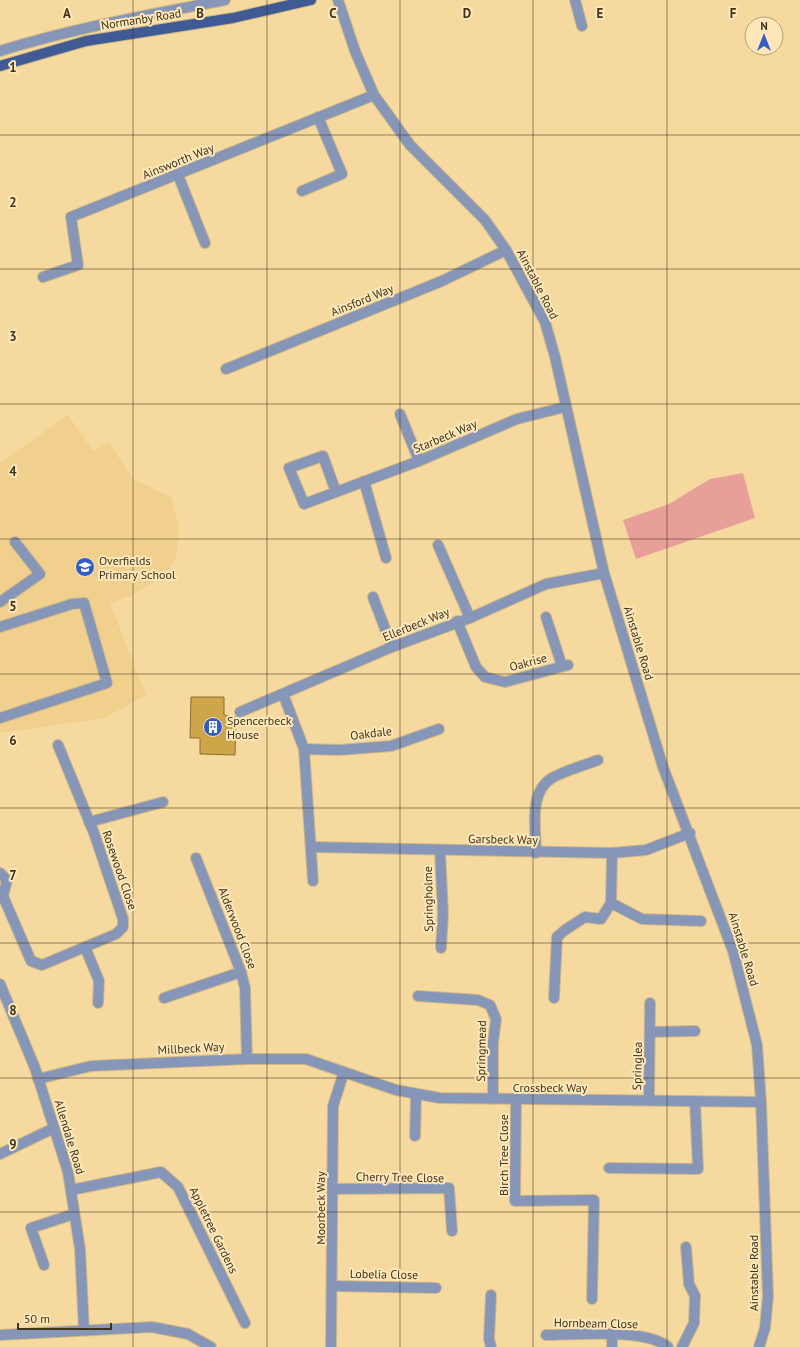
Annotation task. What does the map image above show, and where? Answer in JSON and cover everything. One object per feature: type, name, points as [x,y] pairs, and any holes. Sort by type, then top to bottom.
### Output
[{"type":"main road","name":"Normanby Road","points":[[0,66],[86,41],[233,18],[311,0]]},
{"type":"street","points":[[0,51],[91,26],[225,0]]},
{"type":"street","name":"Ainstable Road","points":[[338,0],[355,51],[374,95],[410,145],[485,220],[506,250],[545,322],[555,357],[565,407],[597,536],[604,573],[663,767],[690,833],[733,951],[756,1045],[761,1102],[768,1296],[765,1328],[759,1347]]},
{"type":"street","points":[[575,0],[582,26]]},
{"type":"street","name":"Ainsworth Way","points":[[43,277],[78,265],[71,217],[374,95]]},
{"type":"street","points":[[302,191],[342,174],[318,117]]},
{"type":"street","points":[[178,175],[205,243]]},
{"type":"street","name":"Ainsford Way","points":[[226,369],[442,281],[506,250]]},
{"type":"street","name":"Starbeck Way","points":[[336,492],[323,456],[289,468],[304,504],[419,462],[518,419],[565,407]]},
{"type":"street","points":[[400,414],[419,462]]},
{"type":"street","points":[[364,481],[386,558]]},
{"type":"street","points":[[0,602],[40,574],[15,542]]},
{"type":"street","points":[[438,545],[470,618]]},
{"type":"street","name":"Ellerbeck Way","points":[[240,712],[392,647],[457,621],[470,618],[546,584],[604,573]]},
{"type":"street","points":[[373,598],[392,647]]},
{"type":"street","points":[[0,627],[72,604],[84,603],[107,683],[1,714]]},
{"type":"street","name":"Oakrise","points":[[457,621],[476,667],[485,677],[505,682],[565,666],[546,617]]},
{"type":"street","points":[[283,694],[304,749],[314,881]]},
{"type":"street","name":"Oakdale","points":[[304,749],[339,750],[391,746],[439,729]]},
{"type":"street","name":"Rosewood Close","points":[[2,897],[31,962],[42,965],[116,934],[123,927],[123,919],[89,822],[58,745]]},
{"type":"street","points":[[536,852],[536,803],[542,788],[551,778],[598,760]]},
{"type":"street","points":[[89,822],[163,802]]},
{"type":"street","name":"Garsbeck Way","points":[[312,847],[612,853],[646,850],[690,833]]},
{"type":"street","name":"Springholme","points":[[440,850],[443,914],[441,948]]},
{"type":"street","points":[[554,998],[557,937],[585,917],[601,920],[611,903],[612,853]]},
{"type":"street","name":"Alderwood Close","points":[[196,858],[241,972],[245,988],[247,1059]]},
{"type":"street","points":[[0,872],[8,880],[2,897]]},
{"type":"street","points":[[611,903],[642,920],[701,921]]},
{"type":"street","points":[[85,947],[99,981],[98,1003]]},
{"type":"street","points":[[164,998],[241,972]]},
{"type":"street","name":"Allendale Road","points":[[0,984],[38,1079],[68,1172],[80,1249],[84,1330]]},
{"type":"street","name":"Springmead","points":[[418,996],[478,1000],[490,1005],[496,1019],[493,1043],[493,1099]]},
{"type":"street","name":"Springlea","points":[[650,1003],[650,1100]]},
{"type":"street","name":"Springlea","points":[[651,1032],[695,1031]]},
{"type":"street","name":"Millbeck Way","points":[[38,1079],[91,1066],[247,1059],[306,1059],[344,1072]]},
{"type":"street","name":"Crossbeck Way","points":[[344,1072],[396,1090],[440,1098],[761,1102]]},
{"type":"street","name":"Moorbeck Way","points":[[331,1347],[333,1106],[344,1072]]},
{"type":"street","points":[[415,1136],[416,1094]]},
{"type":"street","name":"Birch Tree Close","points":[[516,1100],[515,1201],[594,1200],[592,1299]]},
{"type":"street","points":[[609,1168],[698,1169],[695,1101]]},
{"type":"street","points":[[0,1154],[54,1128]]},
{"type":"street","name":"Appletree Gardens","points":[[71,1190],[161,1172],[178,1187],[245,1323]]},
{"type":"street","name":"Cherry Tree Close","points":[[333,1189],[449,1188],[452,1231]]},
{"type":"street","points":[[44,1265],[31,1228],[74,1214]]},
{"type":"street","points":[[682,1347],[694,1323],[695,1296],[689,1284],[686,1247]]},
{"type":"street","name":"Lobelia Close","points":[[332,1286],[436,1288]]},
{"type":"street","points":[[491,1295],[489,1339],[491,1347]]},
{"type":"street","points":[[0,1334],[152,1327],[188,1334],[212,1347]]},
{"type":"street","name":"Hornbeam Close","points":[[546,1335],[612,1335],[647,1337],[661,1341],[668,1347]]},
{"type":"street","points":[[612,1335],[612,1347]]},
{"type":"shaded area","name":"Overfields Primary School","points":[[68,415],[93,451],[109,443],[133,479],[171,497],[179,527],[176,559],[164,575],[131,596],[110,603],[146,695],[104,718],[0,733],[0,463]]},
{"type":"shaded area","points":[[743,473],[755,518],[636,559],[623,520],[669,504],[710,479]]},
{"type":"building","name":"Spencerbeck House","points":[[191,697],[224,697],[224,715],[236,717],[235,755],[200,754],[200,738],[190,738]]},
{"type":"place","name":"Overfields Primary School","points":[[85,567]]},
{"type":"place","name":"Spencerbeck House","points":[[213,727]]}]
